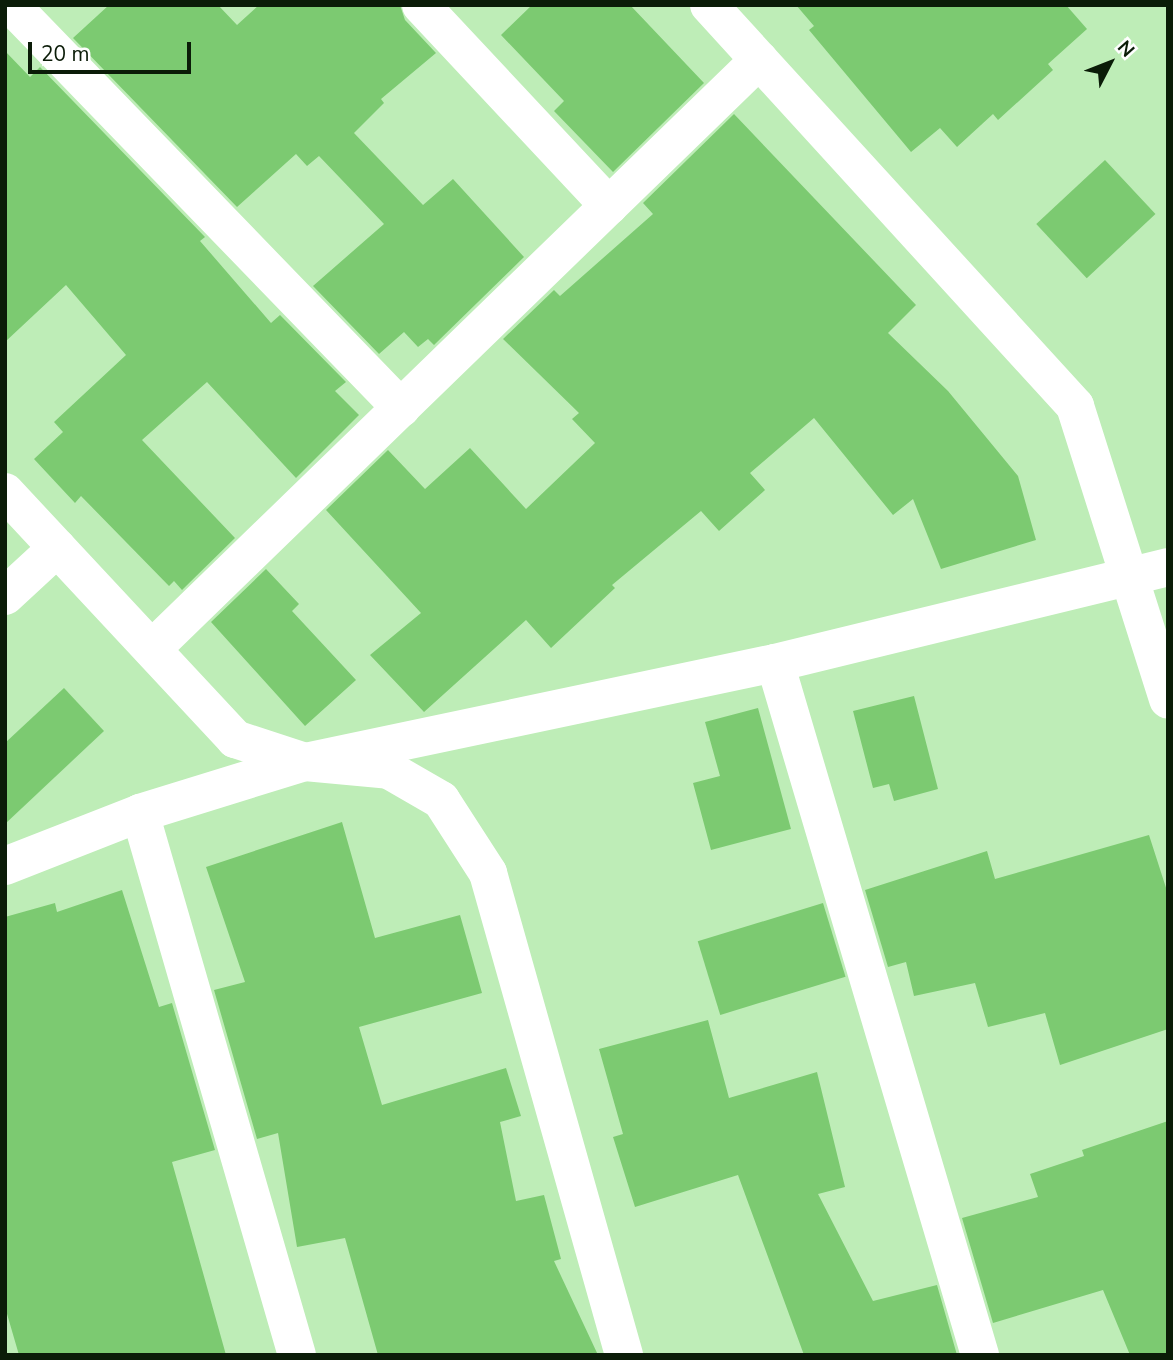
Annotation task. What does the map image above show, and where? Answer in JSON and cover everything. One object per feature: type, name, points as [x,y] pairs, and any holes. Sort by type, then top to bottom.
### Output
[{"type":"street","points":[[11,5],[401,408]]},
{"type":"street","points":[[421,5],[608,206]]},
{"type":"street","points":[[709,5],[1075,406],[1131,576],[1168,700]]},
{"type":"street","points":[[152,649],[759,60]]},
{"type":"street","points":[[5,492],[235,739],[305,762],[389,770],[441,800],[488,873],[624,1355]]},
{"type":"street","points":[[5,596],[57,548]]},
{"type":"street","points":[[5,866],[140,813],[305,762],[775,663],[1168,567]]},
{"type":"street","points":[[775,663],[980,1355]]},
{"type":"street","points":[[140,813],[297,1355]]},
{"type":"building","points":[[109,5],[218,5],[237,25],[259,5],[400,5],[405,20],[436,53],[381,99],[384,103],[354,133],[423,205],[453,179],[524,257],[434,345],[428,339],[418,347],[404,332],[379,354],[313,286],[384,224],[319,156],[307,166],[296,154],[237,207],[73,38]]},
{"type":"building","points":[[532,5],[630,5],[704,83],[613,172],[554,111],[564,101],[501,35]]},
{"type":"building","points":[[796,5],[1066,5],[1087,29],[1048,64],[1053,70],[998,120],[993,114],[957,147],[940,128],[911,152],[809,30],[814,26]]},
{"type":"building","points":[[5,51],[30,77],[40,67],[205,237],[200,241],[271,323],[280,315],[346,382],[335,391],[359,415],[296,478],[207,382],[142,440],[235,538],[182,590],[174,581],[169,586],[81,496],[75,503],[34,459],[63,432],[54,422],[126,355],[66,285],[5,342]]},
{"type":"building","points":[[734,114],[916,305],[888,333],[948,391],[1018,476],[1036,540],[941,569],[913,499],[893,515],[814,418],[750,473],[765,490],[719,531],[701,511],[612,585],[615,588],[551,648],[526,620],[424,712],[370,655],[421,613],[326,510],[388,450],[425,489],[470,448],[526,509],[595,443],[572,419],[579,413],[503,339],[554,290],[560,296],[653,214],[643,203]]},
{"type":"building","points":[[1105,160],[1155,214],[1087,278],[1036,224]]},
{"type":"building","points":[[266,569],[299,604],[292,611],[356,680],[305,726],[211,622]]},
{"type":"building","points":[[64,688],[104,731],[5,824],[5,743]]},
{"type":"building","points":[[914,696],[938,789],[894,801],[889,784],[873,788],[853,711]]},
{"type":"building","points":[[758,708],[791,829],[711,850],[693,783],[720,776],[705,722]]},
{"type":"building","points":[[342,822],[375,938],[460,915],[482,993],[359,1027],[382,1105],[506,1068],[521,1116],[500,1122],[516,1201],[544,1195],[561,1259],[554,1261],[598,1355],[378,1355],[345,1238],[297,1247],[278,1133],[257,1139],[214,990],[245,982],[206,867]]},
{"type":"building","points":[[1149,835],[1168,894],[1168,1029],[1060,1065],[1045,1013],[988,1027],[975,983],[914,996],[906,962],[888,967],[865,890],[987,851],[995,879]]},
{"type":"building","points":[[122,890],[159,1007],[172,1003],[215,1150],[172,1162],[226,1355],[19,1355],[5,1307],[5,917],[55,903],[57,912]]},
{"type":"building","points":[[823,903],[846,977],[720,1015],[698,941]]},
{"type":"building","points":[[708,1020],[729,1098],[817,1072],[845,1187],[818,1194],[873,1301],[937,1285],[957,1355],[804,1355],[738,1175],[635,1207],[613,1137],[623,1134],[599,1049]]},
{"type":"building","points":[[1168,1121],[1168,1355],[1130,1355],[1103,1290],[993,1323],[962,1218],[1038,1197],[1030,1174],[1084,1156],[1082,1150]]}]
